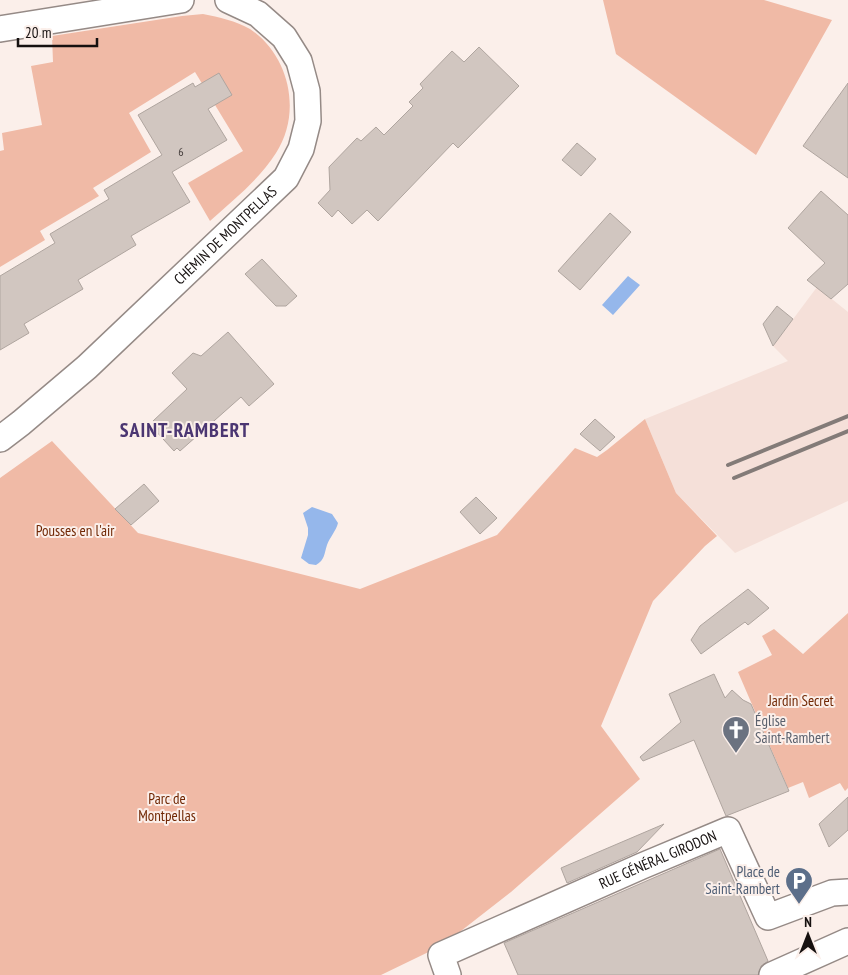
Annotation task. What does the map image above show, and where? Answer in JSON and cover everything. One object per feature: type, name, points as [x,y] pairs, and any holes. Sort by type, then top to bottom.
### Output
[{"type":"street","points":[[0,29],[182,0]]},
{"type":"street","name":"CHEMIN DE MONTPELLAS","points":[[0,438],[21,423],[87,367],[286,178],[301,148],[308,121],[307,91],[299,61],[284,37],[258,14],[228,0]]},
{"type":"street","name":"RUE GÉNÉRAL GIRODON","points":[[448,975],[440,955],[728,830],[768,917],[832,893],[848,892]]},
{"type":"street","points":[[772,975],[848,941]]},
{"type":"shaded area","points":[[817,287],[848,312],[848,501],[735,553],[676,493],[645,419],[788,361],[773,346]]},
{"type":"green space","points":[[603,0],[764,0],[832,20],[756,155],[616,54]]},
{"type":"green space","points":[[203,14],[227,20],[250,29],[264,40],[275,54],[283,70],[288,86],[290,103],[289,121],[276,153],[262,172],[210,221],[188,183],[243,151],[195,72],[129,113],[151,152],[93,188],[99,196],[40,231],[45,240],[0,267],[0,151],[4,150],[2,133],[42,125],[31,66],[53,62],[52,36]]},
{"type":"green space","points":[[645,419],[676,493],[717,536],[705,546],[653,601],[601,726],[640,779],[511,892],[443,945],[381,975],[0,975],[0,478],[52,441],[138,533],[360,589],[497,535],[575,448],[597,457]]},
{"type":"green space","name":"Jardin Secret","points":[[848,613],[848,788],[845,791],[840,783],[809,798],[803,782],[788,788],[738,672],[772,655],[762,636],[774,629],[803,654]]},
{"type":"water","points":[[628,276],[640,285],[613,315],[602,305]]},
{"type":"water","points":[[312,507],[332,514],[338,523],[327,545],[323,559],[316,565],[309,564],[301,558],[308,535],[308,528],[303,513]]},
{"type":"building","points":[[479,47],[519,86],[458,148],[453,143],[378,221],[367,210],[352,224],[338,210],[332,217],[318,203],[330,190],[329,167],[357,138],[361,141],[376,127],[384,135],[413,106],[409,102],[423,88],[420,84],[452,51],[464,62]]},
{"type":"building","points":[[219,73],[232,95],[208,109],[227,140],[172,172],[190,202],[131,236],[136,245],[78,280],[83,289],[24,324],[29,333],[0,350],[0,276],[55,243],[50,234],[109,199],[104,190],[162,155],[138,115],[193,83],[195,87]]},
{"type":"building","points":[[848,83],[848,178],[803,146]]},
{"type":"building","points":[[577,143],[596,159],[581,176],[562,160]]},
{"type":"building","points":[[821,191],[848,215],[848,284],[831,299],[807,280],[825,263],[788,228]]},
{"type":"building","points":[[610,213],[631,232],[580,290],[558,271]]},
{"type":"building","points":[[262,259],[297,296],[286,306],[276,306],[245,274]]},
{"type":"building","points":[[777,306],[793,319],[773,346],[763,324]]},
{"type":"building","points":[[228,332],[274,384],[249,406],[241,397],[180,451],[177,448],[174,451],[153,428],[156,424],[153,421],[187,389],[172,373],[193,353],[201,356]]},
{"type":"building","points":[[595,419],[615,437],[600,451],[580,434]]},
{"type":"building","points":[[144,484],[159,501],[131,525],[115,509]]},
{"type":"building","points":[[476,497],[497,518],[480,534],[460,512]]},
{"type":"building","points":[[748,589],[769,608],[748,625],[745,622],[701,654],[691,640],[700,626]]},
{"type":"building","name":"Église Saint-Rambert","points":[[714,674],[725,698],[732,690],[743,700],[751,704],[789,791],[726,816],[694,740],[643,761],[640,757],[681,722],[669,694]]},
{"type":"building","points":[[848,797],[848,830],[829,847],[819,824]]},
{"type":"building","points":[[664,824],[637,852],[567,883],[561,868]]},
{"type":"building","points":[[720,849],[768,961],[761,966],[758,975],[518,975],[504,943]]},
{"type":"railway","points":[[728,465],[848,416]]},
{"type":"railway","points":[[734,478],[848,431]]},
{"type":"place","name":"Église Saint-Rambert","points":[[736,754]]},
{"type":"place","name":"Place de Saint-Rambert","points":[[799,905]]},
{"type":"district","name":"SAINT-RAMBERT","points":[[185,430]]},
{"type":"park label","name":"Pousses en l'air","points":[[75,531]]},
{"type":"park label","name":"Parc de Montpellas","points":[[167,808]]}]
